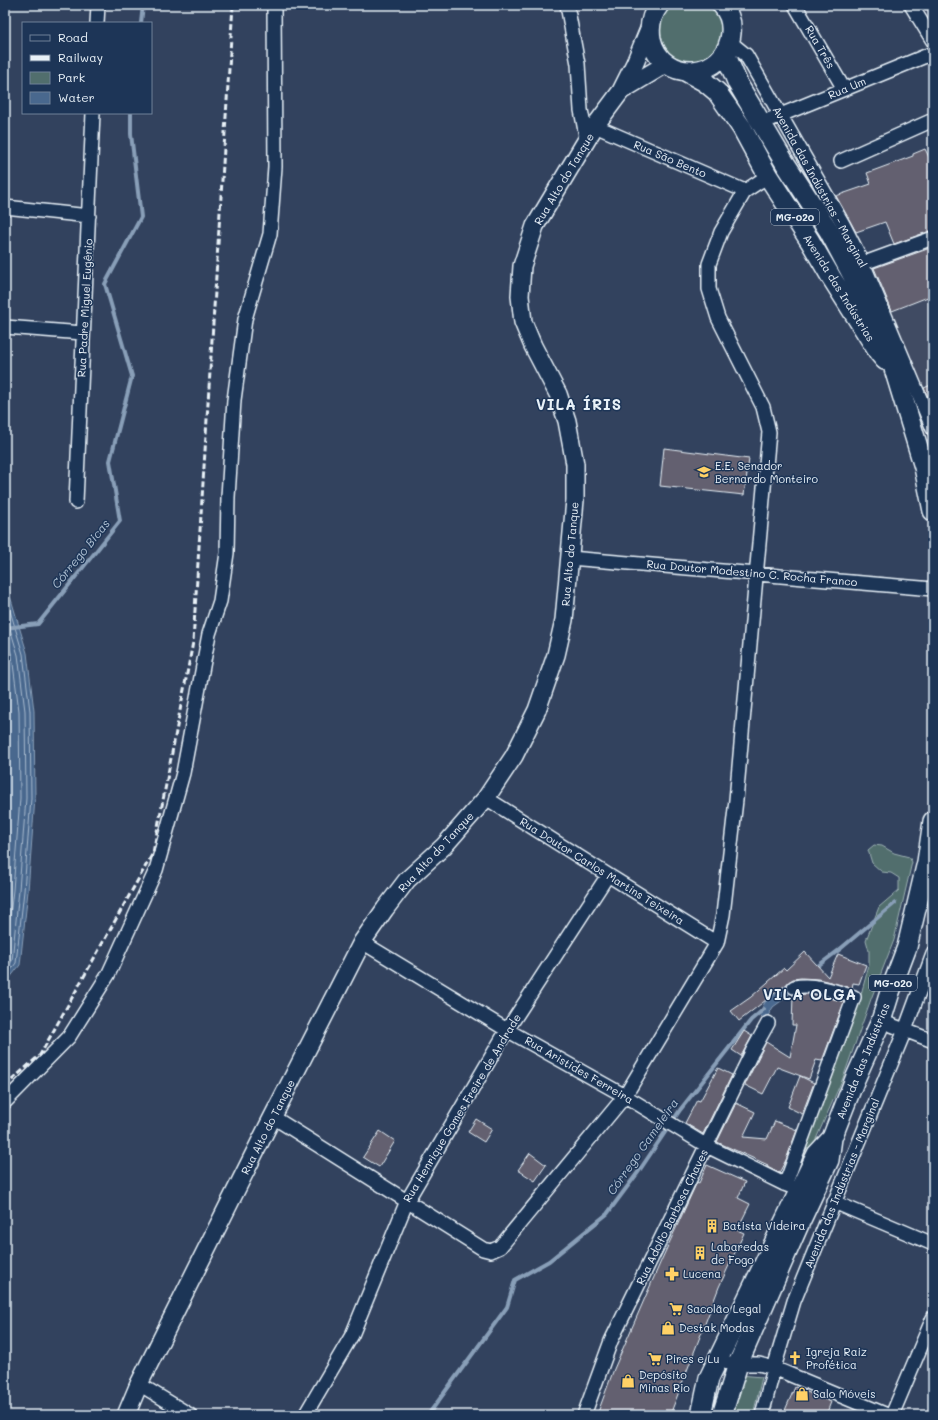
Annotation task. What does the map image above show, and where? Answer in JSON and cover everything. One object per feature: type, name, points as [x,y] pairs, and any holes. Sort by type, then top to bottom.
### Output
[{"type":"highway","name":"MG-020","points":[[655,7],[649,29],[653,49],[666,64],[685,71],[700,70],[714,64],[727,48],[731,26],[726,10],[722,5]]},
{"type":"highway","name":"Avenida das Indústrias","points":[[727,48],[738,84],[761,124],[829,231],[857,266],[894,348],[901,370],[933,511]]},
{"type":"highway","name":"Avenida das Indústrias","points":[[685,71],[705,82],[717,92],[742,128],[768,176],[879,353],[901,370]]},
{"type":"highway","name":"Avenida das Indústrias","points":[[722,1415],[738,1364],[800,1222],[829,1160],[832,1138],[855,1079],[881,1021],[907,947],[927,862],[933,821]]},
{"type":"highway","name":"Avenida das Indústrias","points":[[701,1415],[709,1378],[792,1187],[817,1154],[832,1138]]},
{"type":"main road","name":"Rua Alto do Tanque","points":[[126,1415],[139,1384],[362,942],[407,880],[444,846],[486,798],[514,756],[537,710],[556,655],[564,620],[575,500],[575,464],[567,421],[558,394],[533,346],[524,322],[520,296],[522,266],[535,226],[595,126],[621,91],[635,63],[649,29]]},
{"type":"main road","name":"Rua Alto do Tanque","points":[[621,91],[666,64]]},
{"type":"street","points":[[97,22],[98,5]]},
{"type":"street","points":[[5,1102],[69,1037],[108,976],[156,870],[183,774],[210,634],[220,601],[227,553],[228,497],[234,400],[245,319],[270,234],[275,167],[274,5]]},
{"type":"street","points":[[567,5],[578,64],[581,110],[587,141]]},
{"type":"street","name":"Rua Três","points":[[795,5],[844,90]]},
{"type":"street","points":[[910,5],[933,41]]},
{"type":"street","name":"Avenida das Indústrias - Marginal","points":[[727,48],[746,55],[843,224],[857,266]]},
{"type":"street","name":"Rua Um","points":[[761,124],[933,53]]},
{"type":"street","name":"Rua Padre Miguel Eugênio","points":[[76,502],[93,114]]},
{"type":"street","points":[[841,160],[933,120]]},
{"type":"street","name":"Rua São Bento","points":[[595,126],[745,192]]},
{"type":"street","points":[[273,1117],[483,1249],[491,1251],[500,1247],[625,1096],[717,943],[723,915],[734,815],[769,432],[763,406],[718,318],[709,289],[709,264],[721,232],[745,192],[768,176]]},
{"type":"street","points":[[5,207],[89,216]]},
{"type":"street","points":[[831,277],[933,238]]},
{"type":"street","points":[[5,327],[83,333]]},
{"type":"street","points":[[901,370],[933,429]]},
{"type":"street","name":"Rua Doutor Modestino C. Rocha Franco","points":[[570,558],[933,588]]},
{"type":"street","name":"Rua Doutor Carlos Martins Teixeira","points":[[486,798],[608,876],[717,943]]},
{"type":"street","name":"Rua Henrique Gomes Freire de Andrade","points":[[305,1415],[352,1335],[406,1201],[507,1030],[608,876]]},
{"type":"street","name":"Rua Aristides Ferreira","points":[[362,942],[507,1030],[625,1096],[707,1146],[792,1187]]},
{"type":"street","name":"Avenida das Indústrias - Marginal","points":[[762,1415],[794,1301],[905,1030],[933,954]]},
{"type":"street","points":[[792,1187],[791,1170],[854,997],[829,989],[810,986],[794,987]]},
{"type":"street","points":[[881,1021],[933,1041]]},
{"type":"street","name":"Rua Adolfo Barbosa Chaves","points":[[584,1415],[611,1341],[752,1052],[768,1023]]},
{"type":"street","points":[[834,1202],[933,1244]]},
{"type":"street","points":[[892,1415],[933,1318]]},
{"type":"street","points":[[717,1362],[759,1364],[774,1368],[887,1415]]},
{"type":"street","points":[[139,1384],[190,1415]]},
{"type":"shaded area","points":[[933,295],[933,384],[919,390],[888,313]]},
{"type":"green space","points":[[672,5],[711,5],[719,14],[723,32],[716,50],[700,61],[691,62],[681,60],[673,56],[666,49],[661,41],[659,32],[660,24],[663,16]]},
{"type":"green space","points":[[874,845],[882,846],[894,853],[909,857],[912,862],[894,940],[843,1078],[808,1157],[796,1178],[797,1169],[825,1089],[832,1078],[860,998],[869,965],[869,951],[866,940],[879,907],[899,890],[899,878],[891,873],[882,872],[872,863],[868,850]]},
{"type":"green space","points":[[739,1375],[762,1377],[753,1415],[727,1415]]},
{"type":"water","points":[[5,585],[8,589],[27,653],[34,711],[35,798],[28,891],[20,965],[5,984]]},
{"type":"water","points":[[789,984],[792,987],[788,996],[773,1007],[768,1016],[763,1018],[759,1014],[765,1002]]},
{"type":"building","points":[[925,149],[929,157],[933,155],[933,230],[894,244],[885,222],[856,232],[836,196],[871,184],[867,173],[913,156],[913,154]]},
{"type":"building","points":[[933,247],[933,295],[892,311],[874,268]]},
{"type":"building","points":[[933,384],[933,408],[924,388]]},
{"type":"building","name":"E.E. Senador Bernardo Monteiro","points":[[664,448],[749,459],[744,495],[660,486]]},
{"type":"building","points":[[805,952],[828,977],[838,954],[866,965],[859,984],[853,983],[852,988],[818,979],[793,979],[739,1021],[731,1011],[751,997],[784,968],[786,970]]},
{"type":"building","points":[[809,994],[844,1002],[822,1061],[816,1060],[809,1079],[777,1067],[763,1094],[745,1085],[766,1042],[790,1057],[796,1025],[792,1025],[793,995]]},
{"type":"building","points":[[744,1031],[752,1036],[741,1056],[732,1050]]},
{"type":"building","points":[[718,1068],[732,1075],[703,1134],[685,1123],[697,1100],[700,1101]]},
{"type":"building","points":[[800,1076],[814,1083],[802,1114],[788,1107]]},
{"type":"building","points":[[736,1103],[755,1112],[743,1137],[767,1139],[775,1121],[797,1130],[786,1160],[779,1173],[767,1167],[768,1165],[717,1142]]},
{"type":"building","points":[[476,1119],[492,1129],[484,1142],[468,1132]]},
{"type":"building","points":[[380,1131],[395,1141],[379,1167],[363,1157]]},
{"type":"building","points":[[530,1153],[546,1165],[535,1181],[518,1170]]},
{"type":"building","points":[[707,1165],[745,1182],[738,1198],[750,1204],[737,1230],[744,1233],[719,1287],[670,1415],[597,1415],[614,1369],[661,1261],[697,1182],[699,1183]]},
{"type":"building","name":"Salo Móveis","points":[[795,1387],[831,1402],[826,1415],[783,1415]]},
{"type":"waterway","name":"Córrego Bicas","points":[[141,22],[143,5]]},
{"type":"waterway","name":"Córrego Bicas","points":[[5,628],[38,624],[120,521],[110,461],[132,376],[105,284],[141,217],[131,134],[131,114]]},
{"type":"waterway","name":"Córrego Gameleira","points":[[815,968],[895,903]]},
{"type":"waterway","name":"Córrego Gameleira","points":[[428,1415],[507,1307],[515,1280],[549,1261],[607,1214],[639,1171],[680,1110],[751,1020],[764,1009]]},
{"type":"railway","points":[[5,1086],[40,1055],[153,853],[193,642],[233,5]]},
{"type":"place","name":"E.E. Senador Bernardo Monteiro","points":[[704,472]]},
{"type":"place","name":"Batista Videira","points":[[712,1226]]},
{"type":"place","name":"Labaredas de Fogo","points":[[700,1253]]},
{"type":"place","name":"Lucena","points":[[672,1274]]},
{"type":"place","name":"Sacolão Legal","points":[[676,1309]]},
{"type":"place","name":"Destak Modas","points":[[668,1328]]},
{"type":"place","name":"Igreja Raiz Profética","points":[[795,1358]]},
{"type":"place","name":"Pires e Lu","points":[[655,1359]]},
{"type":"place","name":"Depósito Minas Rio","points":[[628,1381]]},
{"type":"place","name":"Salo Móveis","points":[[802,1394]]},
{"type":"district","name":"VILA ÍRIS","points":[[579,405]]},
{"type":"district","name":"VILA OLGA","points":[[810,995]]}]
